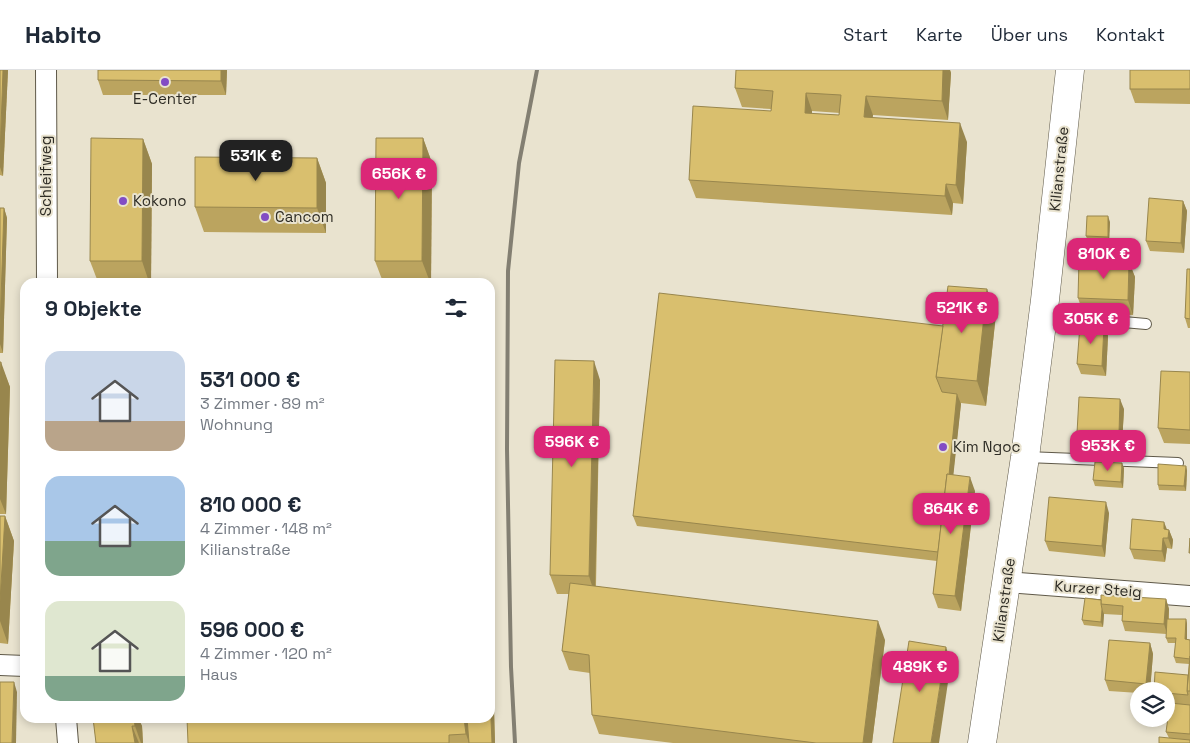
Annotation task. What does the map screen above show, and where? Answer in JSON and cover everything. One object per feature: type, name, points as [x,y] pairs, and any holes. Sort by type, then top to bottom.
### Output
[{"type":"main road","name":"Kilianstraße","points":[[982,743],[1025,457],[1070,70]]},
{"type":"street","name":"Schleifweg","points":[[46,70],[47,278]]},
{"type":"street","name":"Kurzer Steig","points":[[1007,582],[1190,596]]},
{"type":"street","points":[[0,665],[20,666]]},
{"type":"street","points":[[66,723],[68,743]]},
{"type":"lane","points":[[1043,315],[1146,324]]},
{"type":"lane","points":[[1025,457],[1178,462]]},
{"type":"building","points":[[0,70],[3,70],[0,156]]},
{"type":"building","points":[[98,70],[221,70],[221,81],[98,80]]},
{"type":"building","points":[[736,70],[943,70],[942,101],[866,96],[864,117],[960,123],[956,185],[946,184],[945,196],[689,180],[693,106],[771,111],[773,91],[735,88]],"holes":[[[806,93],[841,95],[839,115],[805,113]]]},
{"type":"building","points":[[1130,70],[1190,70],[1190,89],[1130,89]]},
{"type":"building","points":[[91,138],[143,139],[142,261],[90,261]]},
{"type":"building","points":[[376,138],[423,138],[422,261],[375,261]]},
{"type":"building","points":[[195,157],[317,158],[317,208],[195,207]]},
{"type":"building","points":[[1149,198],[1183,201],[1181,243],[1146,241]]},
{"type":"building","points":[[0,208],[4,208],[0,330]]},
{"type":"building","points":[[1087,216],[1108,216],[1108,237],[1086,236]]},
{"type":"building","points":[[1079,260],[1129,262],[1128,300],[1078,298]]},
{"type":"building","points":[[1187,269],[1190,269],[1190,319],[1185,318]]},
{"type":"building","points":[[948,286],[987,289],[977,381],[936,377]]},
{"type":"building","points":[[659,293],[943,326],[936,377],[942,392],[957,394],[949,475],[947,474],[938,552],[633,516]]},
{"type":"building","points":[[1080,325],[1104,326],[1102,366],[1077,364]]},
{"type":"building","points":[[555,360],[594,361],[589,576],[550,575]]},
{"type":"building","points":[[1161,371],[1190,372],[1190,430],[1158,428]]},
{"type":"building","points":[[1079,397],[1120,399],[1119,434],[1077,433]]},
{"type":"building","points":[[1095,462],[1122,463],[1121,482],[1093,480]]},
{"type":"building","points":[[1158,464],[1186,466],[1184,486],[1158,485]]},
{"type":"building","points":[[947,474],[970,477],[955,596],[933,594]]},
{"type":"building","points":[[1049,497],[1106,502],[1102,546],[1045,541]]},
{"type":"building","points":[[0,516],[5,516],[0,602]]},
{"type":"building","points":[[1132,519],[1164,522],[1164,529],[1169,530],[1168,538],[1163,538],[1162,551],[1130,549]]},
{"type":"building","points":[[570,583],[878,621],[863,743],[816,743],[592,715],[589,655],[562,651]]},
{"type":"building","points":[[1101,595],[1166,599],[1164,624],[1122,621],[1123,606],[1101,604]]},
{"type":"building","points":[[1085,598],[1101,600],[1101,622],[1082,620]]},
{"type":"building","points":[[1167,619],[1186,619],[1185,639],[1190,640],[1190,659],[1174,657],[1176,638],[1166,638]]},
{"type":"building","points":[[1109,640],[1150,643],[1146,682],[1105,680]]},
{"type":"building","points":[[909,641],[946,647],[931,743],[893,743]]},
{"type":"building","points":[[1190,656],[1190,691],[1187,691]]},
{"type":"building","points":[[1155,672],[1188,675],[1188,695],[1175,694],[1175,682],[1154,682]]},
{"type":"building","points":[[0,682],[14,682],[12,743],[0,743]]},
{"type":"building","points":[[1175,704],[1190,705],[1190,734],[1166,732],[1167,727],[1175,727]]},
{"type":"building","points":[[94,723],[135,723],[135,726],[132,726],[135,743],[96,743]]},
{"type":"building","points":[[187,723],[465,723],[466,734],[449,735],[449,743],[188,743]]},
{"type":"building","points":[[467,723],[491,723],[492,743],[469,743]]},
{"type":"building","points":[[1159,737],[1190,740],[1190,743],[1159,743]]},
{"type":"railway","points":[[515,743],[511,667],[507,449],[508,271],[519,163],[537,70]]},
{"type":"place","name":"E-Center","points":[[165,82]]},
{"type":"place","name":"Kokono","points":[[123,201]]},
{"type":"place","name":"Cancom","points":[[265,217]]},
{"type":"place","name":"Kim Ngoc","points":[[943,447]]}]
